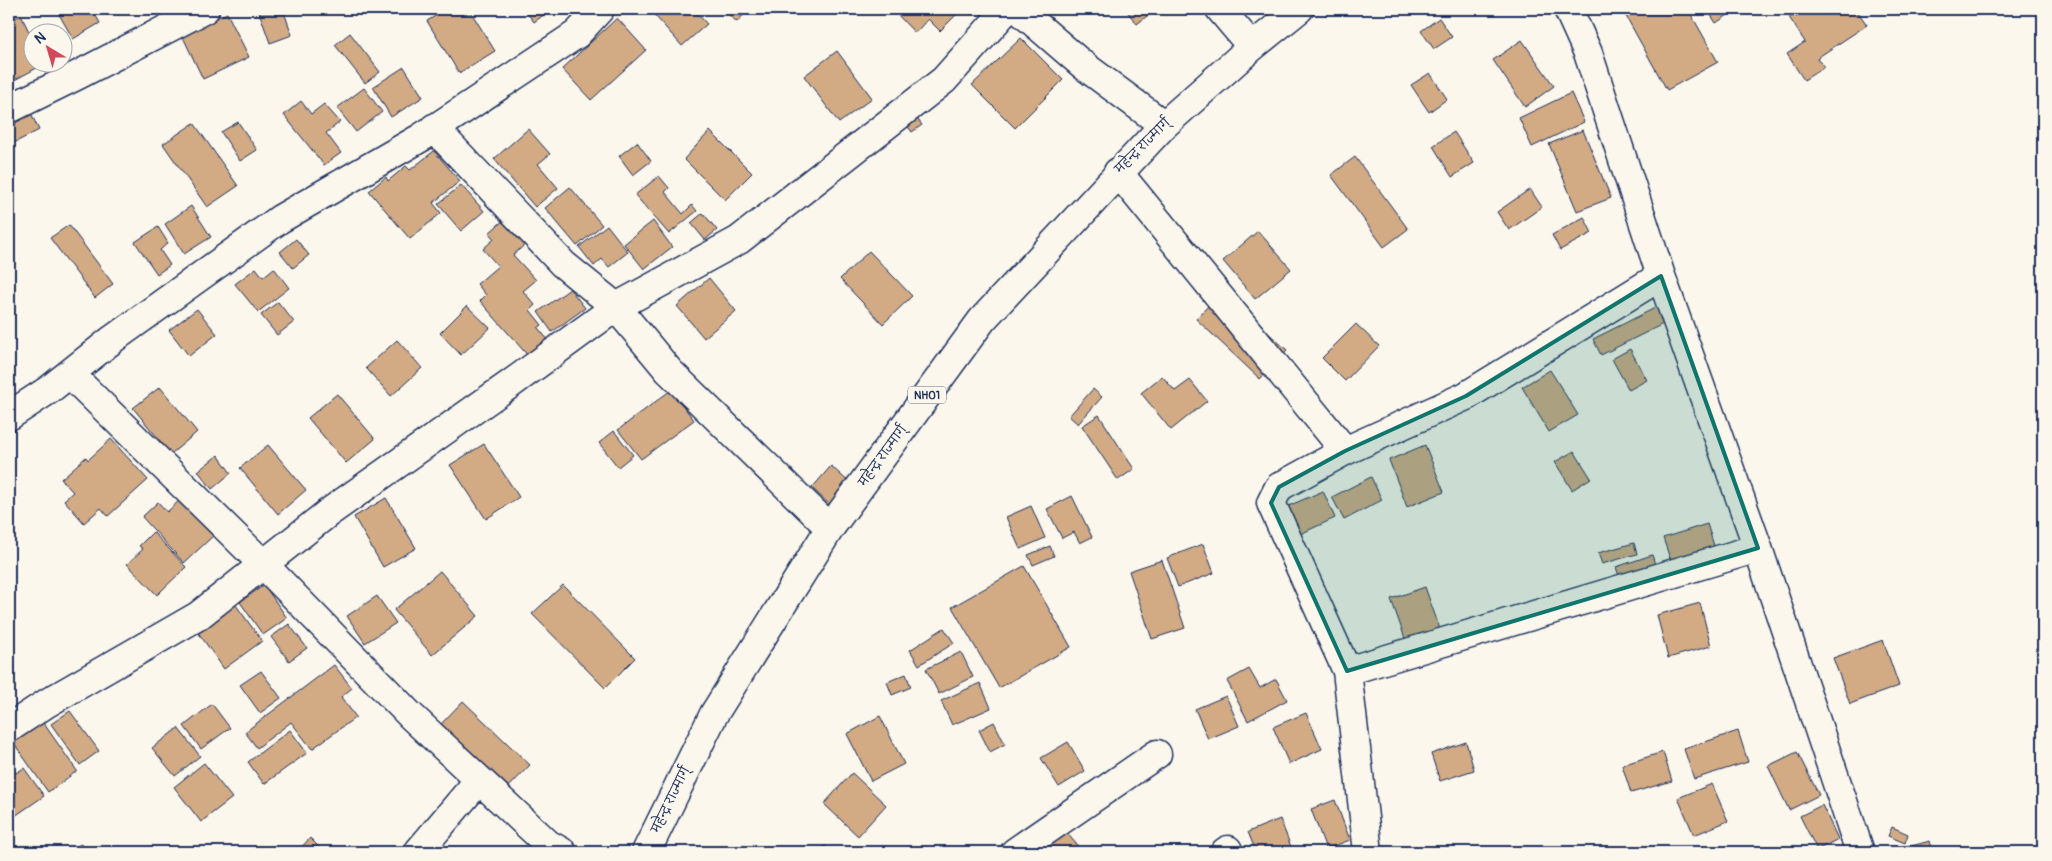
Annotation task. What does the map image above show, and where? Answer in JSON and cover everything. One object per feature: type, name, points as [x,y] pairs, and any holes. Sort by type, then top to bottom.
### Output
[{"type":"main road","points":[[9,109],[205,9]]},
{"type":"main road","points":[[9,416],[70,374],[113,339],[280,219],[434,128],[576,34],[600,9]]},
{"type":"main road","points":[[9,728],[47,703],[198,616],[328,513],[616,307],[739,240],[944,80],[1008,9]]},
{"type":"main road","points":[[1018,9],[1083,65],[1164,125]]},
{"type":"main road","points":[[1220,9],[1252,47]]},
{"type":"main road","name":"महेन्द्र राज्मार्ग्","points":[[646,852],[714,714],[830,528],[982,320],[1118,172],[1164,125],[1252,47],[1299,9]]},
{"type":"main road","points":[[1568,9],[1588,53],[1661,276],[1758,548],[1860,852]]},
{"type":"main road","points":[[434,128],[563,264],[616,307],[669,371],[830,528]]},
{"type":"main road","points":[[1118,172],[1345,451]]},
{"type":"main road","points":[[1368,852],[1347,671],[1271,503],[1279,487],[1345,451],[1466,396],[1661,276]]},
{"type":"main road","points":[[70,374],[263,564],[410,715],[548,844],[562,852]]},
{"type":"main road","points":[[1347,671],[1758,548]]},
{"type":"main road","points":[[1016,852],[1157,754]]},
{"type":"main road","points":[[418,852],[479,780]]},
{"type":"highlighted area","points":[[1661,276],[1758,548],[1347,671],[1271,503],[1279,487],[1345,451],[1466,396]]},
{"type":"building","points":[[56,9],[92,9],[100,23],[73,39],[72,22],[63,22]]},
{"type":"building","points":[[258,9],[283,9],[292,35],[270,43]]},
{"type":"building","points":[[447,9],[469,9],[495,51],[459,73],[427,21]]},
{"type":"building","points":[[524,9],[552,9],[534,22]]},
{"type":"building","points":[[649,9],[693,9],[707,24],[682,46]]},
{"type":"building","points":[[722,9],[749,9],[737,22]]},
{"type":"building","points":[[894,9],[962,9],[940,31],[928,19],[915,33]]},
{"type":"building","points":[[1125,9],[1156,9],[1137,24]]},
{"type":"building","points":[[1622,9],[1688,9],[1718,62],[1667,90]]},
{"type":"building","points":[[1707,9],[1737,9],[1716,23]]},
{"type":"building","points":[[1802,9],[1856,9],[1867,25],[1817,58],[1824,67],[1804,80],[1787,54],[1805,42],[1789,17]]},
{"type":"building","points":[[227,13],[249,57],[203,79],[182,35]]},
{"type":"building","points":[[21,15],[24,22],[22,22],[22,72],[29,72],[9,83],[9,50],[15,47],[9,34],[9,21]]},
{"type":"building","points":[[617,18],[646,50],[591,100],[562,69]]},
{"type":"building","points":[[1439,18],[1452,37],[1434,49],[1421,31]]},
{"type":"building","points":[[350,33],[380,72],[365,83],[335,45]]},
{"type":"building","points":[[1021,38],[1063,80],[1015,128],[972,85]]},
{"type":"building","points":[[1522,40],[1554,86],[1525,107],[1493,60]]},
{"type":"building","points":[[837,51],[872,98],[839,123],[804,76]]},
{"type":"building","points":[[404,67],[423,97],[391,117],[373,87]]},
{"type":"building","points":[[1430,73],[1447,99],[1429,112],[1411,85]]},
{"type":"building","points":[[364,88],[382,112],[356,132],[337,108]]},
{"type":"building","points":[[1571,93],[1584,122],[1532,147],[1519,118]]},
{"type":"building","points":[[301,101],[311,114],[324,104],[340,122],[326,133],[341,153],[324,165],[284,115]]},
{"type":"building","points":[[30,111],[39,130],[12,144],[9,138],[9,122]]},
{"type":"building","points":[[915,116],[922,125],[912,132],[905,123]]},
{"type":"building","points":[[238,122],[257,150],[240,161],[221,132]]},
{"type":"building","points":[[194,123],[238,186],[207,207],[163,144]]},
{"type":"building","points":[[528,129],[550,154],[538,164],[558,188],[535,207],[494,159]]},
{"type":"building","points":[[1583,130],[1611,198],[1577,211],[1549,144]]},
{"type":"building","points":[[710,131],[752,173],[725,200],[684,159]]},
{"type":"building","points":[[1454,132],[1474,163],[1452,177],[1433,146]]},
{"type":"building","points":[[637,142],[651,161],[633,175],[619,156]]},
{"type":"building","points":[[434,151],[460,181],[433,203],[441,213],[410,239],[369,191],[386,177],[388,181],[406,166],[410,170]]},
{"type":"building","points":[[1355,157],[1408,229],[1384,247],[1331,175]]},
{"type":"building","points":[[659,176],[669,188],[665,192],[683,214],[692,205],[697,211],[669,234],[635,195]]},
{"type":"building","points":[[461,185],[484,211],[461,231],[438,204]]},
{"type":"building","points":[[570,187],[602,225],[577,246],[545,208]]},
{"type":"building","points":[[1530,189],[1542,207],[1509,230],[1497,212]]},
{"type":"building","points":[[191,206],[211,237],[184,254],[165,224]]},
{"type":"building","points":[[703,213],[717,230],[705,240],[691,223]]},
{"type":"building","points":[[1584,217],[1592,233],[1560,250],[1552,235]]},
{"type":"building","points":[[506,218],[527,243],[513,255],[536,280],[523,291],[535,305],[530,310],[542,325],[538,328],[549,341],[530,358],[480,301],[486,295],[477,284],[498,266],[483,249],[494,239],[489,233]]},
{"type":"building","points":[[653,221],[672,247],[644,269],[624,244]]},
{"type":"building","points":[[69,225],[113,284],[95,298],[50,238]]},
{"type":"building","points":[[607,225],[628,252],[609,267],[602,259],[594,266],[579,247]]},
{"type":"building","points":[[158,227],[168,243],[160,250],[170,265],[157,274],[135,242]]},
{"type":"building","points":[[1258,231],[1291,269],[1255,299],[1223,261]]},
{"type":"building","points":[[296,239],[309,255],[293,268],[280,252]]},
{"type":"building","points":[[869,251],[912,296],[883,324],[840,279]]},
{"type":"building","points":[[256,268],[263,277],[274,268],[289,288],[258,312],[235,284]]},
{"type":"building","points":[[709,278],[736,311],[704,338],[677,306]]},
{"type":"building","points":[[570,289],[585,308],[552,332],[538,312]]},
{"type":"building","points":[[1222,291],[1287,350],[1260,379],[1196,319]]},
{"type":"building","points":[[278,302],[294,322],[277,335],[261,315]]},
{"type":"building","points":[[467,306],[490,328],[461,355],[440,333]]},
{"type":"building","points":[[1657,307],[1665,323],[1601,355],[1593,339]]},
{"type":"building","points":[[197,309],[217,334],[189,356],[169,330]]},
{"type":"building","points":[[1356,324],[1379,346],[1345,381],[1322,358]]},
{"type":"building","points":[[397,340],[422,368],[391,396],[366,368]]},
{"type":"building","points":[[1630,349],[1647,380],[1629,390],[1612,359]]},
{"type":"building","points":[[1550,370],[1578,415],[1549,432],[1522,387]]},
{"type":"building","points":[[1162,376],[1175,391],[1190,380],[1207,401],[1171,430],[1141,393]]},
{"type":"building","points":[[160,387],[197,432],[171,454],[133,408]]},
{"type":"building","points":[[1093,389],[1102,397],[1078,424],[1069,416]]},
{"type":"building","points":[[671,390],[694,420],[641,459],[618,430]]},
{"type":"building","points":[[337,394],[375,439],[346,463],[308,418]]},
{"type":"building","points":[[1099,415],[1134,469],[1118,480],[1082,426]]},
{"type":"building","points":[[614,431],[633,455],[618,467],[599,443]]},
{"type":"building","points":[[111,439],[148,480],[108,516],[101,508],[84,523],[64,500],[73,492],[61,479],[86,457],[88,460]]},
{"type":"building","points":[[484,444],[519,497],[486,519],[450,465]]},
{"type":"building","points":[[268,445],[306,490],[278,514],[240,468]]},
{"type":"building","points":[[1425,445],[1444,492],[1407,507],[1389,460]]},
{"type":"building","points":[[1574,451],[1591,478],[1572,490],[1555,462]]},
{"type":"building","points":[[218,455],[231,473],[212,489],[198,471]]},
{"type":"building","points":[[831,466],[852,485],[832,507],[812,488]]},
{"type":"building","points":[[1371,477],[1382,500],[1344,520],[1332,497]]},
{"type":"building","points":[[1323,491],[1335,518],[1298,535],[1286,507]]},
{"type":"building","points":[[1072,496],[1092,537],[1080,543],[1074,532],[1062,538],[1047,509]]},
{"type":"building","points":[[386,498],[416,548],[383,567],[354,517]]},
{"type":"building","points":[[180,500],[213,536],[184,563],[142,517],[158,502],[167,512]]},
{"type":"building","points":[[1031,506],[1045,538],[1020,549],[1006,517]]},
{"type":"building","points":[[1707,524],[1719,561],[1676,576],[1663,538]]},
{"type":"building","points":[[153,532],[186,567],[157,595],[127,564],[143,549],[139,546]]},
{"type":"building","points":[[1634,543],[1637,554],[1602,564],[1598,553]]},
{"type":"building","points":[[1203,544],[1214,573],[1178,587],[1167,558]]},
{"type":"building","points":[[1050,546],[1054,556],[1033,565],[1028,555]]},
{"type":"building","points":[[1652,555],[1661,582],[1625,594],[1616,567]]},
{"type":"building","points":[[1162,560],[1185,628],[1152,639],[1129,571]]},
{"type":"building","points":[[1024,566],[1071,647],[999,688],[952,607]]},
{"type":"building","points":[[440,571],[478,616],[432,655],[394,610]]},
{"type":"building","points":[[264,585],[287,618],[263,635],[240,602]]},
{"type":"building","points":[[563,585],[635,658],[605,688],[532,614]]},
{"type":"building","points":[[1425,587],[1441,632],[1407,644],[1391,599]]},
{"type":"building","points":[[377,596],[396,623],[365,643],[347,616]]},
{"type":"building","points":[[233,601],[262,641],[224,669],[195,628]]},
{"type":"building","points":[[1700,603],[1711,646],[1668,658],[1657,615]]},
{"type":"building","points":[[289,624],[307,648],[289,661],[271,637]]},
{"type":"building","points":[[944,628],[954,643],[919,665],[910,650]]},
{"type":"building","points":[[1883,640],[1899,686],[1850,704],[1833,658]]},
{"type":"building","points":[[961,652],[973,677],[939,694],[926,669]]},
{"type":"building","points":[[334,665],[352,688],[341,697],[356,717],[312,749],[291,722],[257,748],[245,732]]},
{"type":"building","points":[[1249,669],[1260,688],[1276,679],[1287,700],[1248,721],[1227,681]]},
{"type":"building","points":[[261,671],[281,698],[260,713],[240,685]]},
{"type":"building","points":[[906,674],[911,687],[892,695],[887,682]]},
{"type":"building","points":[[980,683],[991,708],[952,725],[941,701]]},
{"type":"building","points":[[1226,696],[1239,726],[1208,739],[1195,709]]},
{"type":"building","points":[[463,701],[530,765],[508,788],[441,724]]},
{"type":"building","points":[[212,704],[230,728],[201,749],[184,726]]},
{"type":"building","points":[[70,711],[99,751],[80,765],[51,724]]},
{"type":"building","points":[[1306,713],[1322,749],[1289,764],[1273,727]]},
{"type":"building","points":[[880,716],[904,764],[871,781],[847,734]]},
{"type":"building","points":[[42,721],[77,771],[48,792],[13,742]]},
{"type":"building","points":[[994,722],[1005,744],[990,752],[979,730]]},
{"type":"building","points":[[178,728],[200,756],[175,776],[152,748]]},
{"type":"building","points":[[290,730],[307,753],[264,784],[248,762]]},
{"type":"building","points":[[1738,731],[1748,762],[1694,779],[1684,749]]},
{"type":"building","points":[[1068,742],[1085,771],[1059,787],[1041,758]]},
{"type":"building","points":[[1466,742],[1474,770],[1440,781],[1431,754]]},
{"type":"building","points":[[1663,752],[1672,781],[1631,793],[1622,765]]},
{"type":"building","points":[[1797,752],[1819,795],[1789,810],[1768,766]]},
{"type":"building","points":[[9,762],[16,773],[24,768],[44,796],[15,816],[9,808]]},
{"type":"building","points":[[204,763],[232,798],[201,822],[174,787]]},
{"type":"building","points":[[852,773],[886,805],[858,836],[824,804]]},
{"type":"building","points":[[1712,784],[1728,821],[1694,835],[1678,798]]},
{"type":"building","points":[[1335,800],[1350,840],[1326,849],[1311,809]]},
{"type":"building","points":[[1822,805],[1838,839],[1817,850],[1800,816]]},
{"type":"building","points":[[1280,819],[1293,852],[1256,852],[1248,832]]},
{"type":"building","points":[[1892,827],[1908,834],[1905,843],[1888,836]]},
{"type":"building","points":[[1066,832],[1083,852],[1041,852]]},
{"type":"building","points":[[310,838],[324,852],[297,852]]},
{"type":"building","points":[[1930,841],[1933,852],[1901,852],[1900,849]]},
{"type":"building","points":[[81,844],[85,852],[65,852]]},
{"type":"building","points":[[351,846],[358,852],[345,852]]},
{"type":"building","points":[[825,846],[831,852],[817,852]]}]
